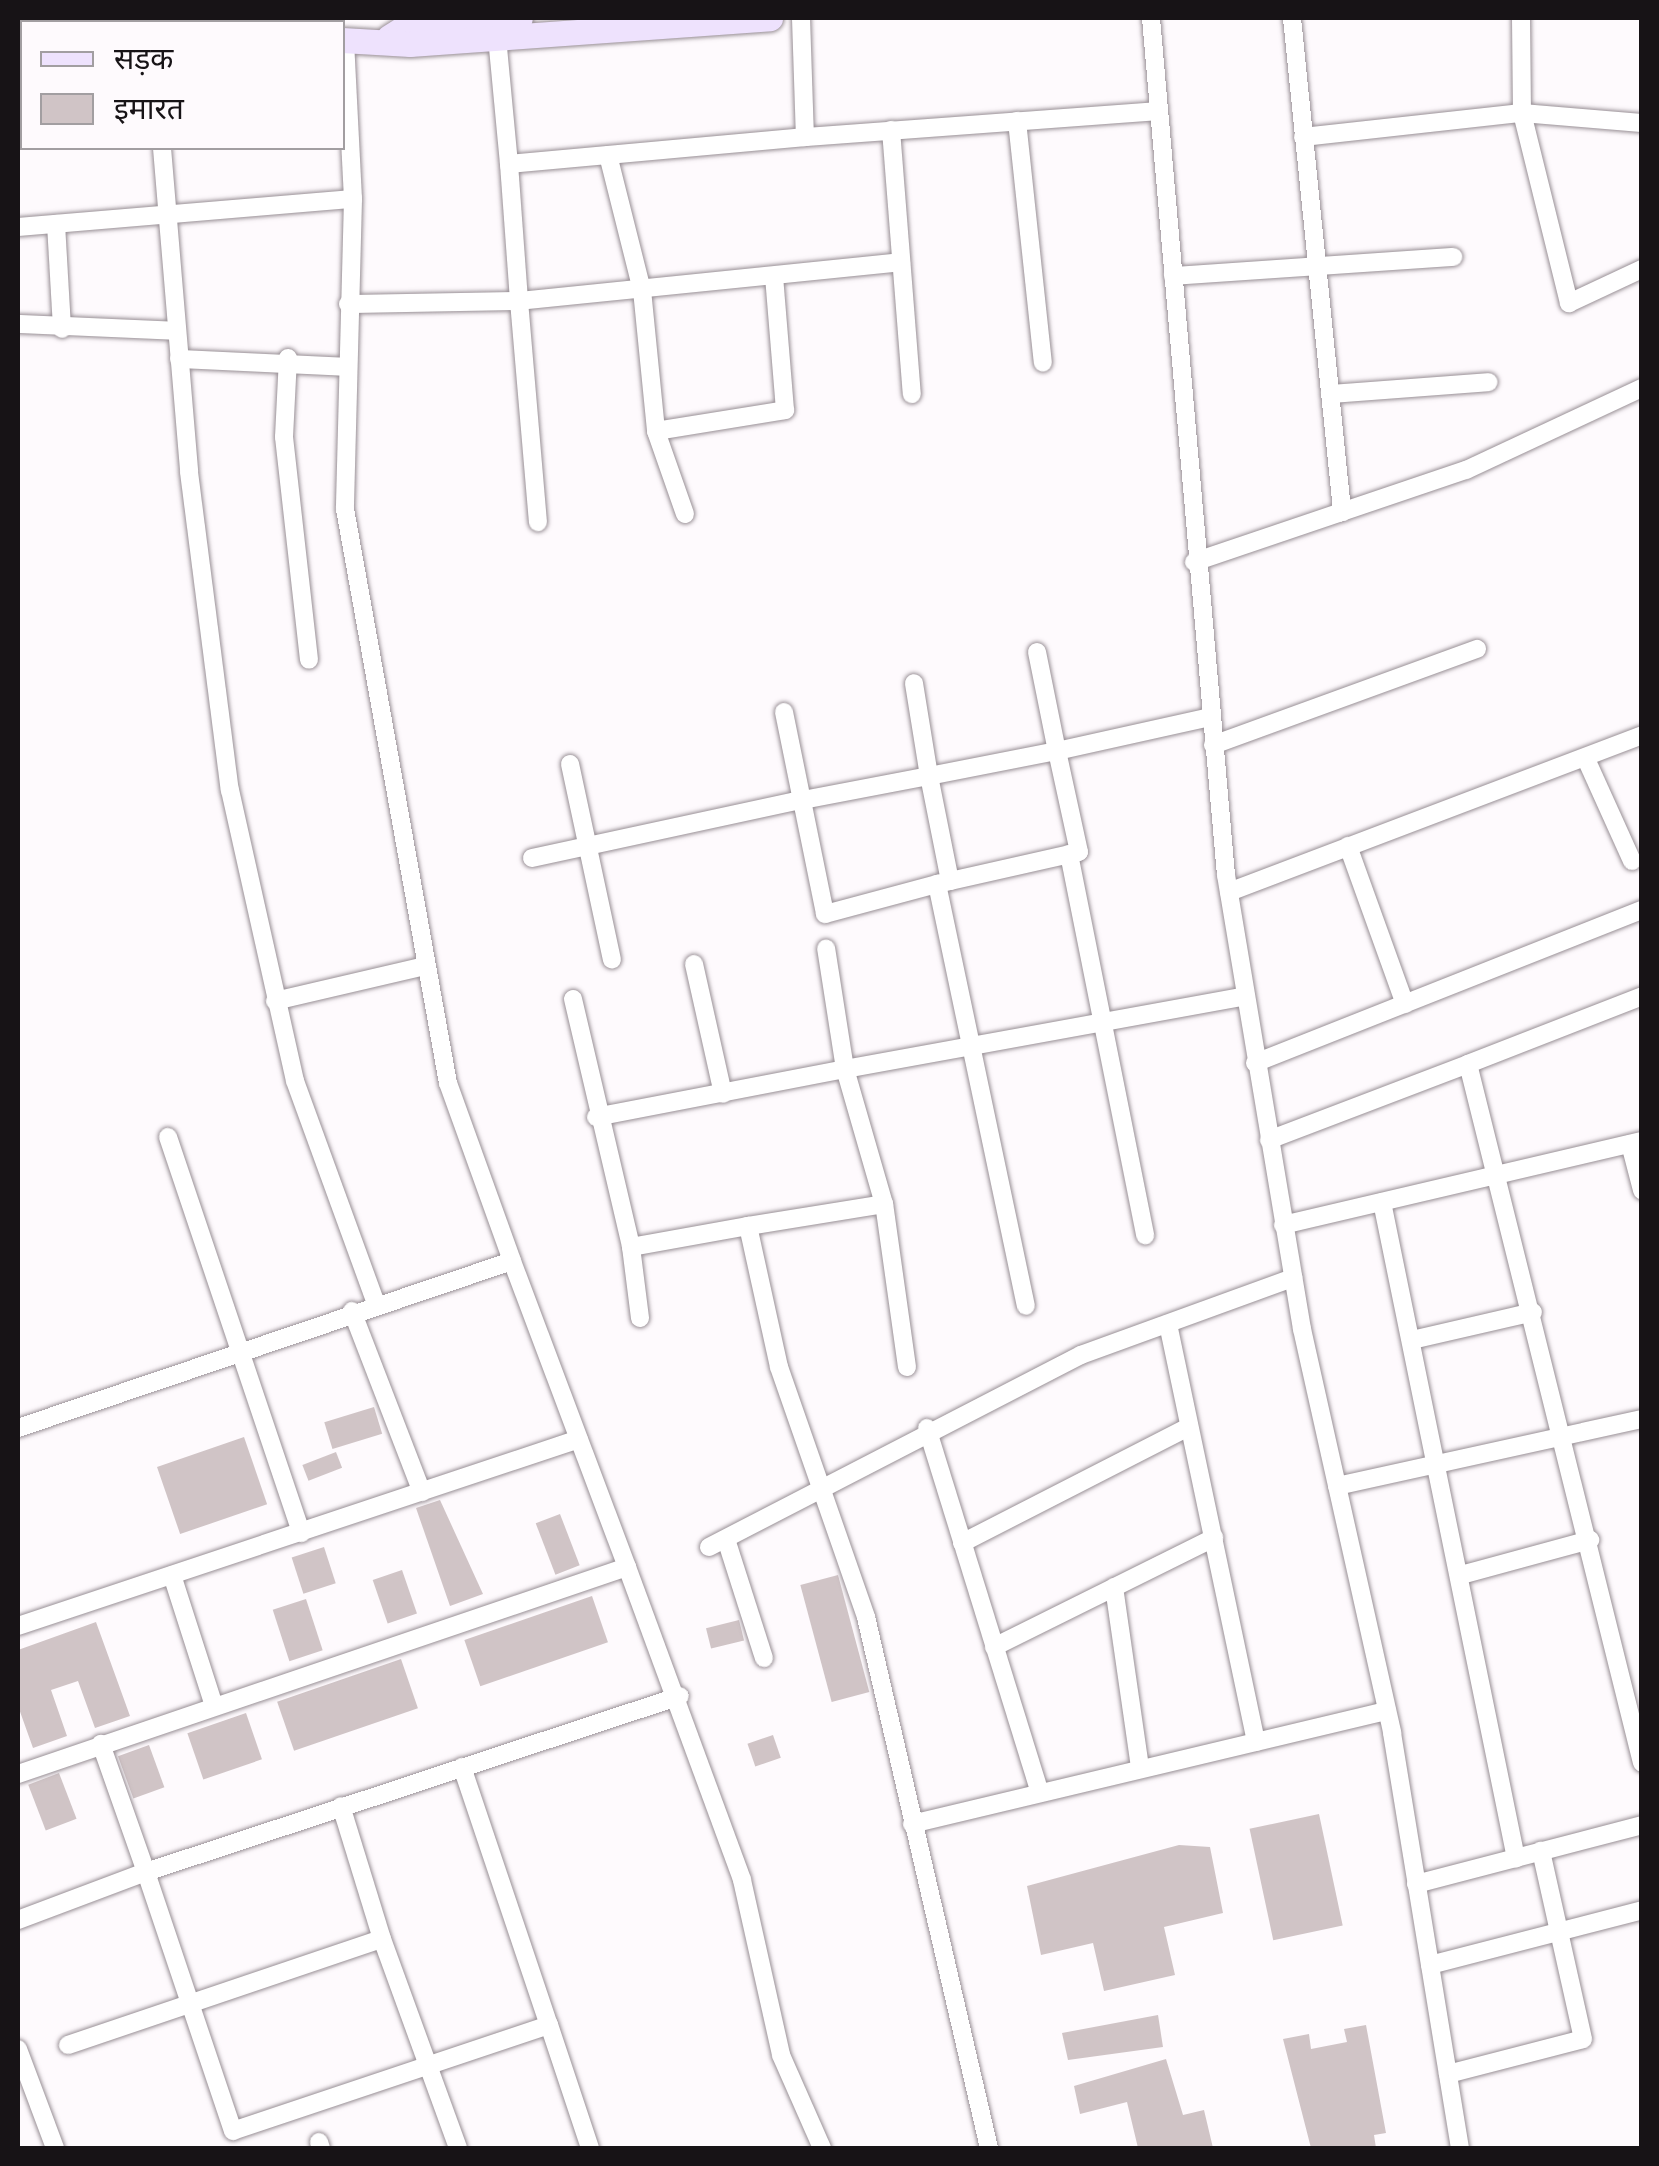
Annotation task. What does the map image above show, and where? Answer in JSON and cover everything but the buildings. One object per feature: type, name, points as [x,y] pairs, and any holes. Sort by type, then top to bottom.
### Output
[{"type":"main road","points":[[385,37],[408,25],[520,18]]},
{"type":"main road","points":[[346,40],[497,37],[770,18]]},
{"type":"street","points":[[801,18],[806,136]]},
{"type":"street","points":[[1151,18],[1194,562],[1229,892],[1293,1278],[1387,1712],[1460,2148]]},
{"type":"street","points":[[1292,18],[1342,512]]},
{"type":"street","points":[[1521,18],[1522,113],[1570,303],[1642,269]]},
{"type":"street","points":[[497,37],[538,522]]},
{"type":"street","points":[[346,40],[353,199],[346,366],[346,509],[448,1083],[627,1567],[680,1696],[742,1880],[782,2055],[822,2148]]},
{"type":"street","points":[[509,164],[806,136],[1157,110]]},
{"type":"street","points":[[1303,136],[1522,113],[1642,123]]},
{"type":"street","points":[[1017,121],[1042,363]]},
{"type":"street","points":[[890,130],[912,394]]},
{"type":"street","points":[[162,150],[179,360],[230,790],[275,1001],[376,1303]]},
{"type":"street","points":[[608,154],[642,290],[656,431],[684,514]]},
{"type":"street","points":[[18,228],[353,199]]},
{"type":"street","points":[[56,224],[62,329]]},
{"type":"street","points":[[1173,276],[1453,257]]},
{"type":"street","points":[[348,304],[519,301],[901,262]]},
{"type":"street","points":[[656,431],[785,410],[774,277]]},
{"type":"street","points":[[18,324],[62,329],[177,331]]},
{"type":"street","points":[[179,360],[288,358],[346,366]]},
{"type":"street","points":[[288,358],[284,437],[308,660]]},
{"type":"street","points":[[1330,394],[1488,382]]},
{"type":"street","points":[[1194,562],[1466,470],[1642,388]]},
{"type":"street","points":[[1213,746],[1476,648]]},
{"type":"street","points":[[784,712],[825,914],[1078,852],[1037,652]]},
{"type":"street","points":[[914,683],[970,1046],[1026,1306]]},
{"type":"street","points":[[532,858],[1210,716]]},
{"type":"street","points":[[1229,892],[1642,735]]},
{"type":"street","points":[[1586,759],[1632,861]]},
{"type":"street","points":[[570,764],[612,960]]},
{"type":"street","points":[[1348,846],[1405,1004]]},
{"type":"street","points":[[1069,854],[1098,1022],[1146,1236]]},
{"type":"street","points":[[1255,1063],[1642,910]]},
{"type":"street","points":[[826,948],[845,1069],[884,1204],[907,1367]]},
{"type":"street","points":[[694,964],[723,1094]]},
{"type":"street","points":[[275,1001],[426,966]]},
{"type":"street","points":[[596,1118],[1245,996]]},
{"type":"street","points":[[1268,1140],[1642,996]]},
{"type":"street","points":[[573,999],[596,1118],[630,1248],[640,1318]]},
{"type":"street","points":[[1468,1064],[1566,1438],[1642,1763]]},
{"type":"street","points":[[168,1137],[301,1533]]},
{"type":"street","points":[[1284,1225],[1636,1143],[1642,1190]]},
{"type":"street","points":[[1382,1202],[1440,1464],[1516,1858]]},
{"type":"street","points":[[630,1248],[884,1204]]},
{"type":"street","points":[[748,1226],[779,1367],[866,1617],[989,2148]]},
{"type":"street","points":[[18,1428],[242,1353],[352,1311],[512,1261]]},
{"type":"street","points":[[764,1658],[718,1543],[927,1428],[1168,1324],[1293,1278]]},
{"type":"street","points":[[352,1311],[422,1492]]},
{"type":"street","points":[[1412,1340],[1533,1312]]},
{"type":"street","points":[[1168,1324],[1256,1742]]},
{"type":"street","points":[[1336,1486],[1642,1419]]},
{"type":"street","points":[[962,1542],[1189,1426]]},
{"type":"street","points":[[927,1428],[1040,1792]]},
{"type":"street","points":[[18,1626],[579,1439]]},
{"type":"street","points":[[994,1647],[1214,1538]]},
{"type":"street","points":[[1461,1575],[1590,1540]]},
{"type":"street","points":[[18,1774],[627,1567]]},
{"type":"street","points":[[172,1575],[214,1706]]},
{"type":"street","points":[[1114,1587],[1140,1768]]},
{"type":"street","points":[[18,1920],[341,1806],[680,1696]]},
{"type":"street","points":[[912,1824],[1387,1712]]},
{"type":"street","points":[[102,1744],[236,2140],[548,2025]]},
{"type":"street","points":[[462,1767],[590,2148]]},
{"type":"street","points":[[341,1806],[382,1940],[458,2148]]},
{"type":"street","points":[[1416,1884],[1642,1825]]},
{"type":"street","points":[[1448,2074],[1583,2040],[1540,1851]]},
{"type":"street","points":[[1430,1965],[1642,1910]]},
{"type":"street","points":[[68,2045],[382,1940]]},
{"type":"street","points":[[18,2049],[56,2148]]}]
